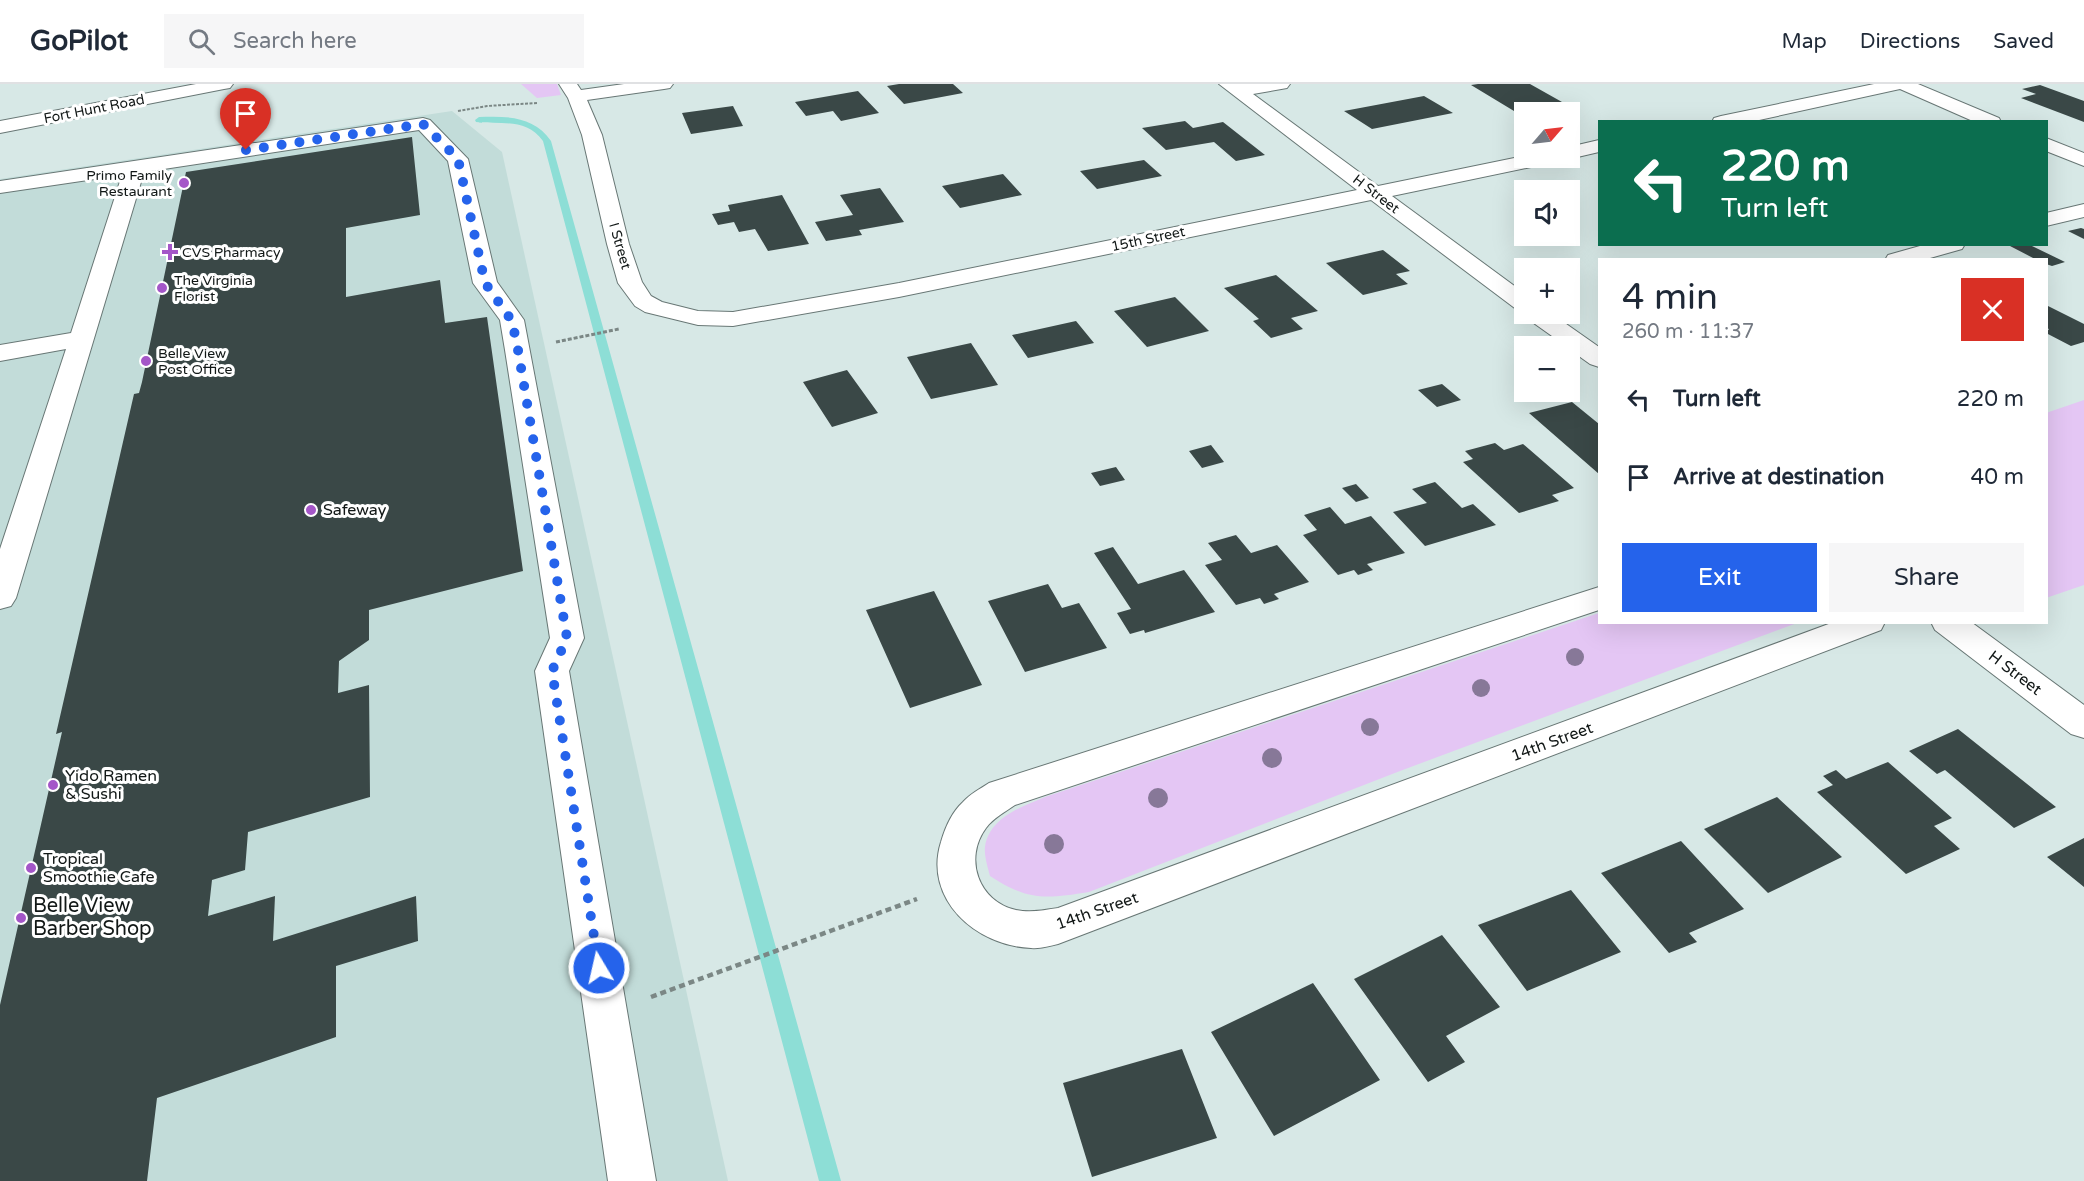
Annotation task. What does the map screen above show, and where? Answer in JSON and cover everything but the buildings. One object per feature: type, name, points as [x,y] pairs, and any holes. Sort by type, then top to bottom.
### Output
[{"type":"street","name":"Fort Hunt Road","points":[[0,127],[224,84]]},
{"type":"street","points":[[574,93],[664,84]]},
{"type":"street","points":[[1233,88],[1281,84]]},
{"type":"street","points":[[1730,120],[1901,84],[1987,120]]},
{"type":"street","name":"H Street","points":[[1233,88],[1514,297]]},
{"type":"street","name":"I Street","points":[[574,93],[592,135],[618,244],[630,283],[643,301],[674,314],[698,318],[733,319],[750,316]]},
{"type":"street","points":[[0,187],[423,124],[458,159],[485,283],[512,321],[567,638],[552,671],[633,1181]]},
{"type":"street","points":[[2048,145],[2084,160]]},
{"type":"street","points":[[1580,150],[1598,146]]},
{"type":"street","name":"15th Street","points":[[750,316],[899,290],[1514,164]]},
{"type":"street","points":[[0,597],[135,167]]},
{"type":"street","points":[[2048,219],[2084,210]]},
{"type":"street","points":[[1903,258],[1947,246]]},
{"type":"street","points":[[1558,324],[1587,339],[1598,357]]},
{"type":"street","points":[[0,353],[82,338]]},
{"type":"street","points":[[957,884],[954,866],[960,837],[975,814],[1002,794],[1598,598]]},
{"type":"street","name":"14th Street","points":[[957,884],[972,905],[1001,924],[1031,930],[1058,926],[1864,624]]},
{"type":"street","name":"H Street","points":[[1950,624],[2084,724]]},
{"type":"path","points":[[423,124],[470,108],[545,103],[574,93]]},
{"type":"path","points":[[580,337],[617,329]]},
{"type":"path","points":[[606,1013],[957,884]]},
{"type":"shaded area","points":[[521,84],[557,84],[561,95],[537,98]]},
{"type":"shaded area","points":[[452,111],[502,152],[728,1181],[0,1181],[0,179]]},
{"type":"shaded area","points":[[2084,400],[2084,585],[2048,597],[2048,412]]},
{"type":"shaded area","points":[[1598,613],[1598,624],[1794,624],[1400,771],[1089,892],[1048,897],[1037,896],[1015,890],[990,876],[985,847],[993,828],[1008,815],[1045,797]]},
{"type":"waterway","points":[[479,120],[508,120],[527,124],[535,127],[547,141],[830,1181]]},
{"type":"place","name":"Primo Family Restaurant","points":[[184,183]]},
{"type":"place","name":"CVS Pharmacy","points":[[170,252]]},
{"type":"place","name":"The Virginia Florist","points":[[162,288]]},
{"type":"place","name":"Belle View Post Office","points":[[146,361]]},
{"type":"place","name":"Safeway","points":[[311,510]]},
{"type":"place","name":"Yido Ramen & Sushi","points":[[53,785]]},
{"type":"place","name":"Tropical Smoothie Cafe","points":[[31,868]]},
{"type":"place","name":"Belle View Barber Shop","points":[[21,918]]},
{"type":"route","points":[[246,150],[423,124],[458,159],[485,283],[512,321],[518,350],[567,638],[552,671],[599,968]]}]
